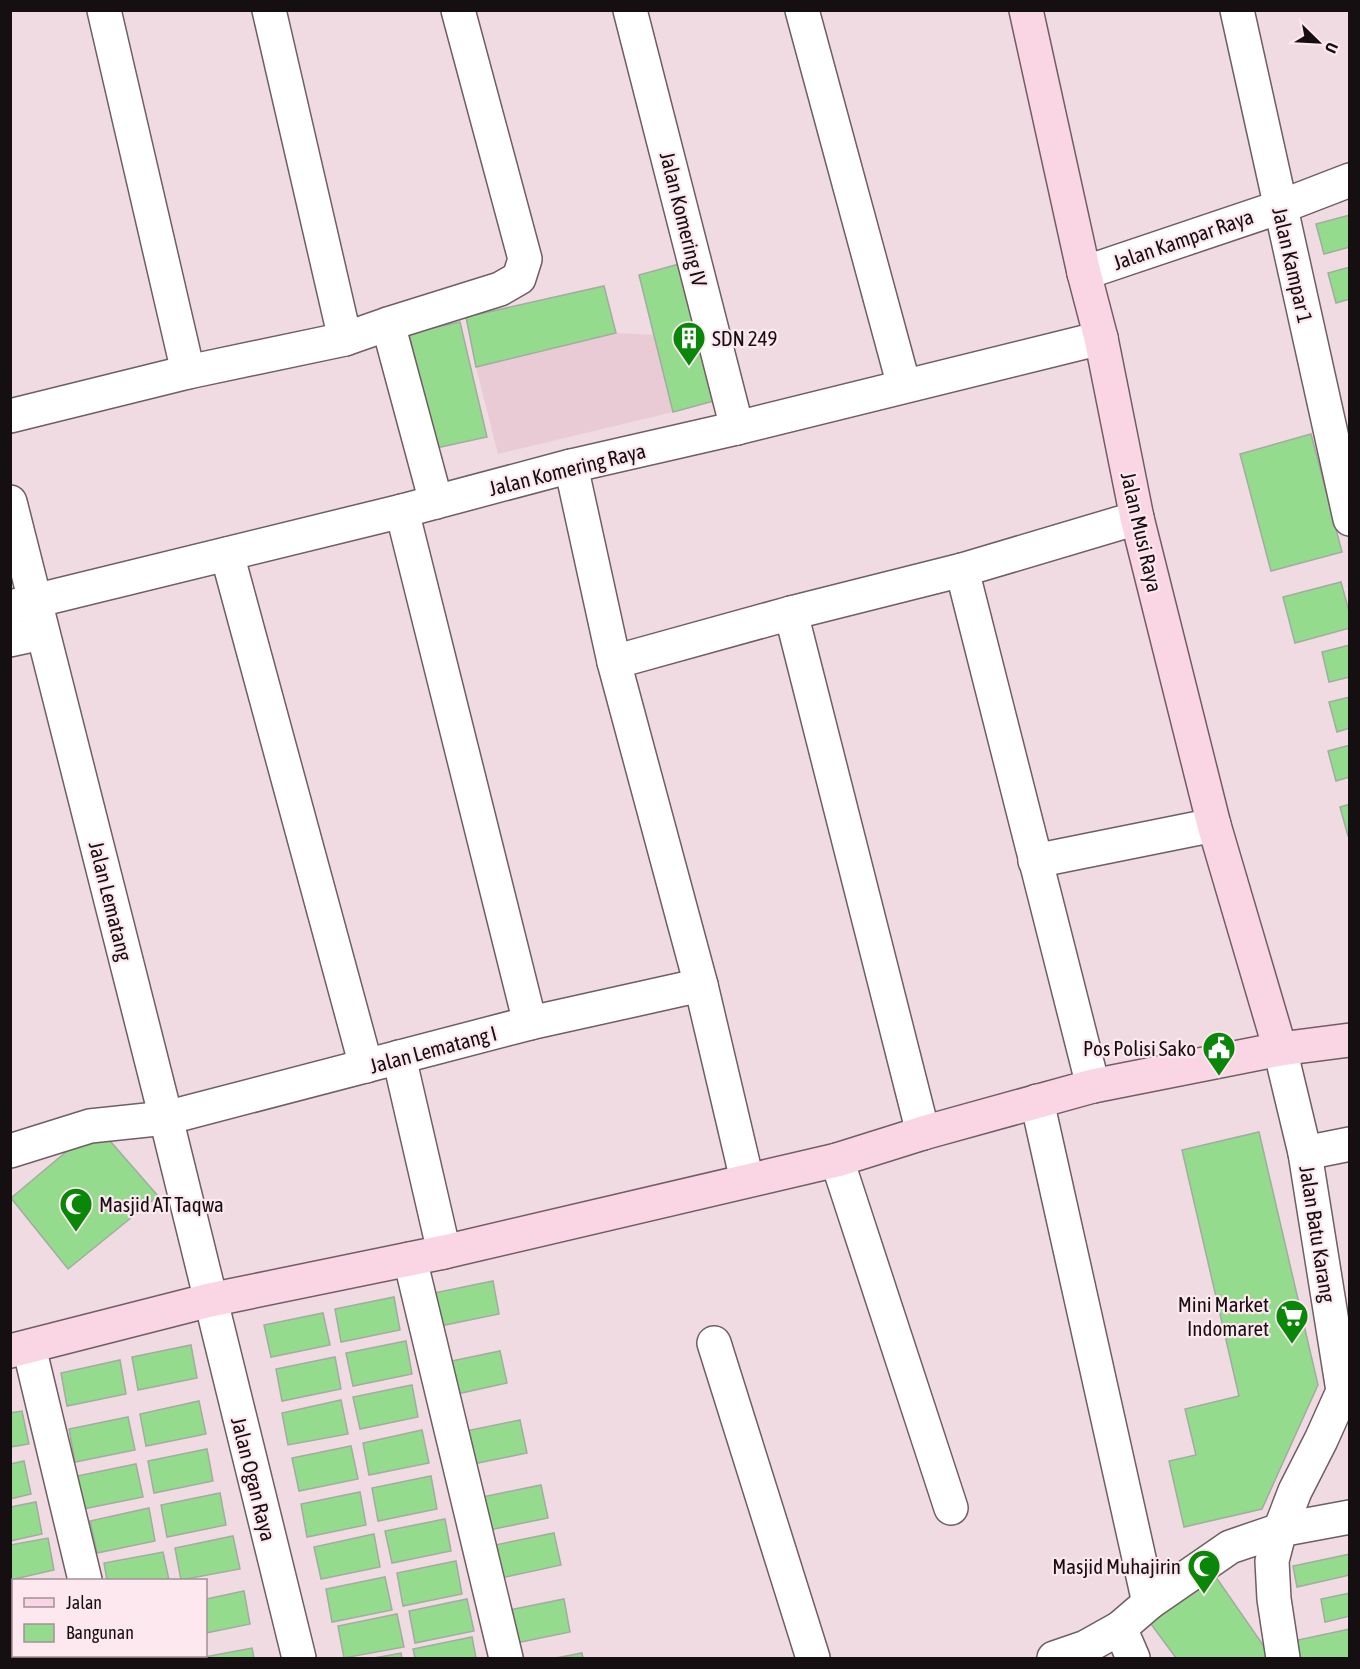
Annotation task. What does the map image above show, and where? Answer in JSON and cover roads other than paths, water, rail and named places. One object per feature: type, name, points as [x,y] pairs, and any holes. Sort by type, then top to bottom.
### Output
[{"type":"street","points":[[104,10],[188,372]]},
{"type":"street","points":[[269,10],[345,339]]},
{"type":"street","points":[[10,416],[188,372],[345,339],[500,289],[519,278],[525,259],[458,10]]},
{"type":"street","name":"Jalan Komering IV","points":[[630,10],[737,428]]},
{"type":"street","points":[[802,10],[904,386]]},
{"type":"street","name":"Jalan Musi Raya","points":[[1026,10],[1084,273],[1101,338],[1137,518],[1214,825],[1280,1049]]},
{"type":"street","name":"Jalan Kampar 1","points":[[1237,10],[1350,519]]},
{"type":"street","name":"Jalan Kampar Raya","points":[[1084,273],[1280,207],[1350,180]]},
{"type":"street","points":[[388,324],[435,502]]},
{"type":"street","name":"Jalan Komering Raya","points":[[10,640],[29,614],[227,554],[571,466],[737,428],[1101,338]]},
{"type":"street","points":[[571,466],[615,662],[701,985],[747,1180]]},
{"type":"street","name":"Jalan Lematang","points":[[10,502],[29,614],[166,1118],[210,1300]]},
{"type":"street","points":[[402,511],[530,1023]]},
{"type":"street","points":[[615,662],[791,613],[962,570],[1137,518]]},
{"type":"street","points":[[227,554],[366,1066]]},
{"type":"street","points":[[962,570],[1093,1086]]},
{"type":"street","points":[[791,613],[923,1132]]},
{"type":"street","points":[[1035,861],[1214,825]]},
{"type":"street","name":"Jalan Lematang I","points":[[10,1151],[90,1126],[166,1118],[530,1023],[701,985]]},
{"type":"street","points":[[84,1579],[20,1349],[210,1300],[444,1252],[837,1160],[923,1132],[1093,1086],[1280,1049],[1350,1040]]},
{"type":"street","name":"Jalan Batu Karang","points":[[1280,1049],[1305,1152],[1346,1391],[1295,1491],[1280,1530],[1272,1561],[1274,1599],[1283,1659]]},
{"type":"street","points":[[399,1058],[444,1252]]},
{"type":"street","points":[[1037,1101],[1149,1603]]},
{"type":"street","points":[[1305,1152],[1350,1144]]},
{"type":"street","points":[[837,1160],[951,1508]]},
{"type":"street","points":[[410,1259],[506,1659]]},
{"type":"street","name":"Jalan Ogan Raya","points":[[210,1300],[298,1659]]},
{"type":"street","points":[[714,1343],[813,1659]]},
{"type":"street","points":[[1054,1659],[1086,1647],[1120,1628],[1149,1603],[1230,1547],[1280,1530],[1350,1517]]},
{"type":"street","points":[[1120,1628],[1133,1659]]},
{"type":"place","name":"SDN 249","points":[[689,367]]},
{"type":"place","name":"Pos Polisi Sako","points":[[1219,1077]]},
{"type":"place","name":"Masjid AT Taqwa","points":[[76,1233]]},
{"type":"place","name":"Mini Market Indomaret","points":[[1292,1345]]},
{"type":"place","name":"Masjid Muhajirin","points":[[1204,1595]]}]
